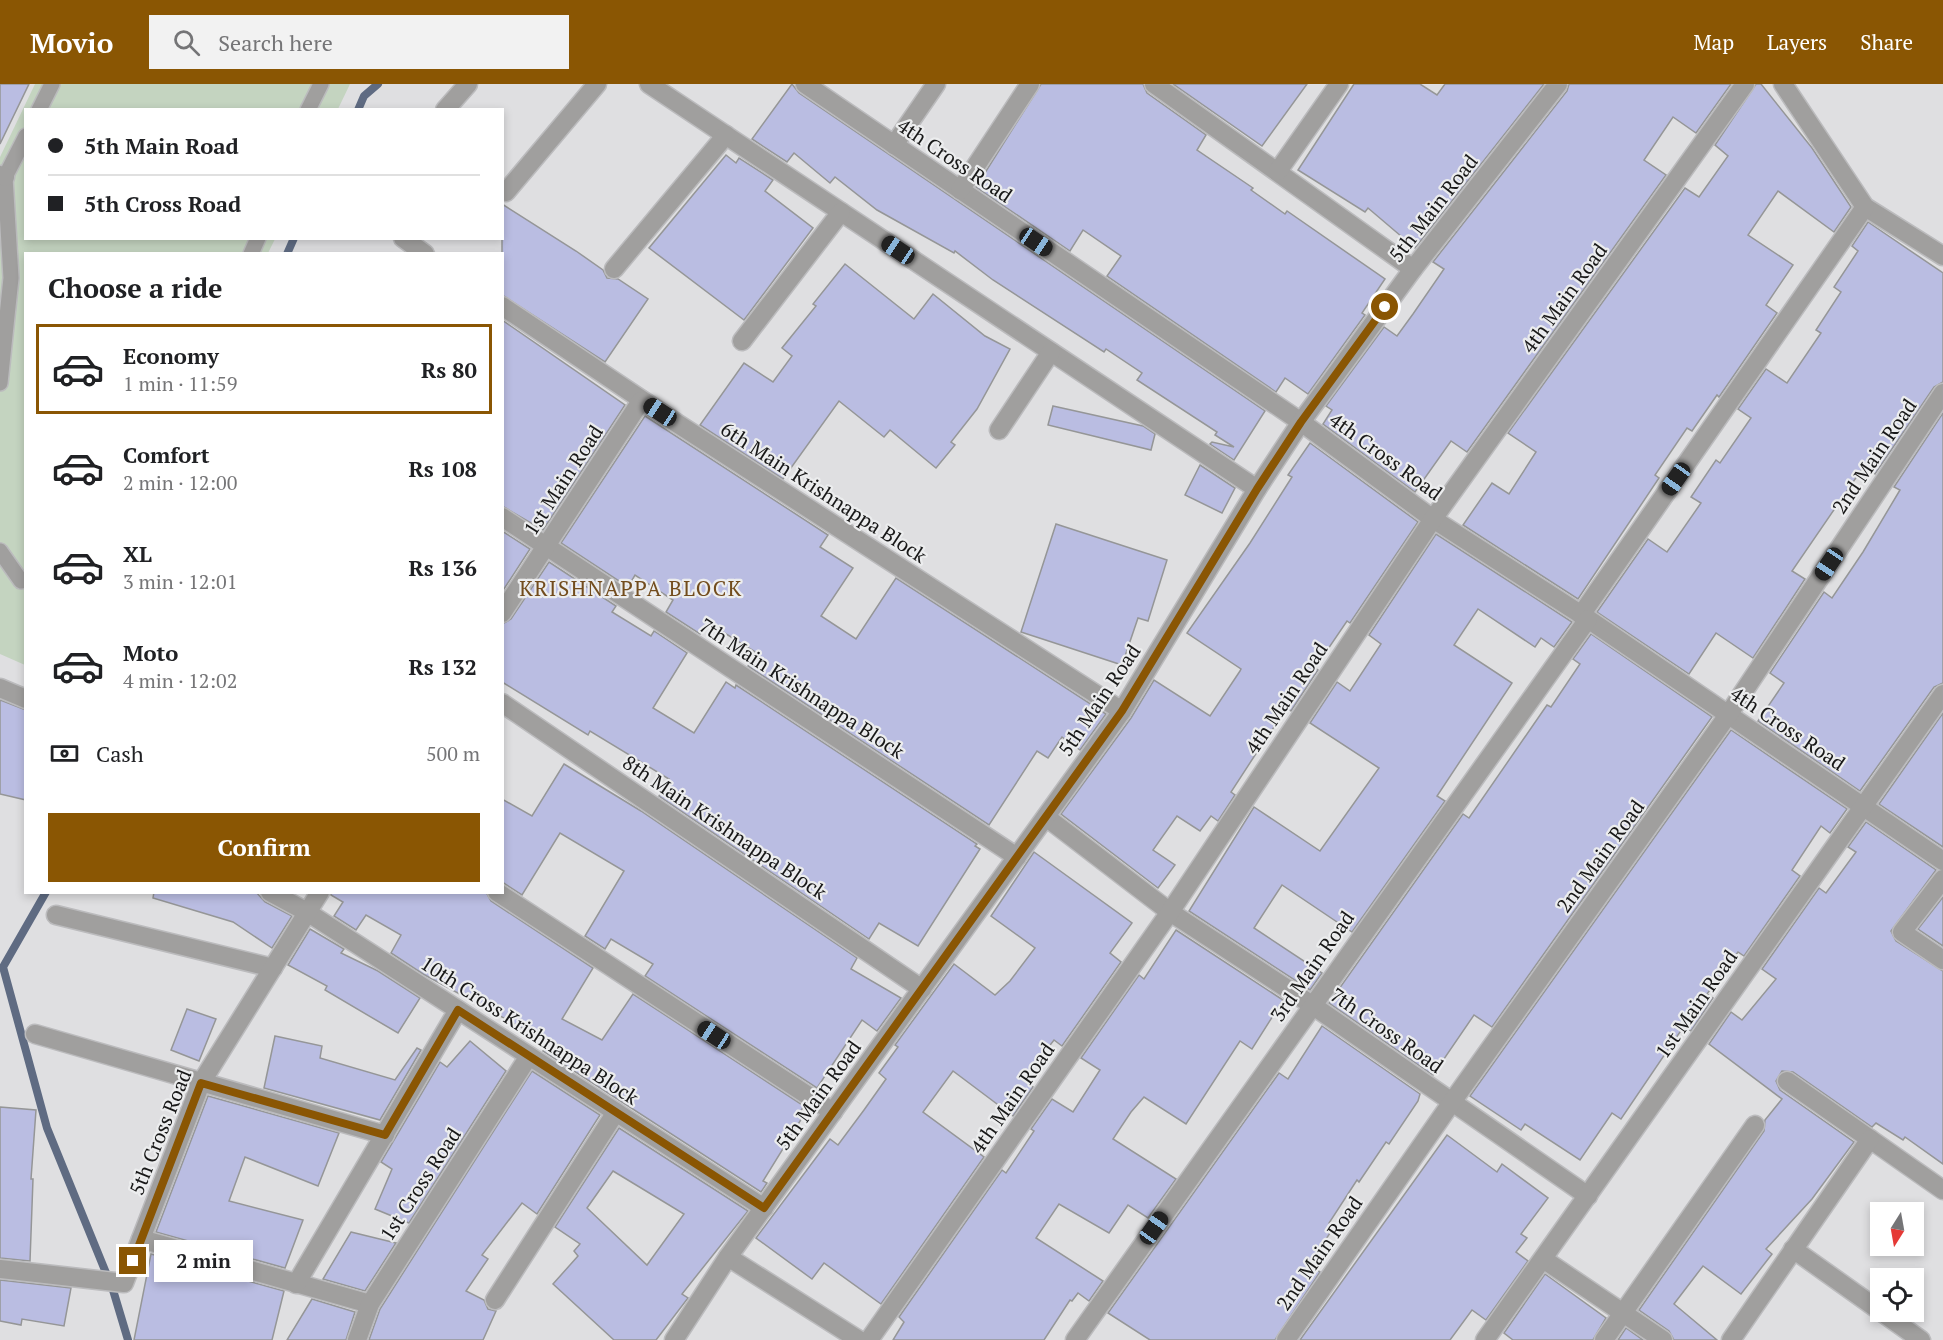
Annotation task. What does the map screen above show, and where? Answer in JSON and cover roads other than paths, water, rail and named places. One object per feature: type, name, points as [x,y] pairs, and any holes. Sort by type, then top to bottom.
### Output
[{"type":"street","points":[[447,108],[468,84]]},
{"type":"street","points":[[506,192],[597,84]]},
{"type":"street","points":[[649,84],[1257,489]]},
{"type":"street","name":"4th Cross Road","points":[[805,84],[1301,422],[1433,519],[1584,617],[1943,861]]},
{"type":"street","points":[[894,145],[936,84]]},
{"type":"street","points":[[960,190],[1030,84]]},
{"type":"street","points":[[1154,84],[1413,269]]},
{"type":"street","points":[[1278,171],[1339,84]]},
{"type":"street","name":"5th Main Road","points":[[674,1340],[728,1257],[1122,711],[1257,489],[1301,422],[1413,269],[1558,84]]},
{"type":"street","name":"4th Main Road","points":[[869,1340],[1170,912],[1433,519],[1745,84]]},
{"type":"street","points":[[1784,84],[1865,207],[1943,256]]},
{"type":"street","points":[[614,269],[726,135]]},
{"type":"street","name":"3rd Main Road","points":[[1076,1340],[1584,617],[1865,207]]},
{"type":"street","points":[[742,341],[841,212]]},
{"type":"street","points":[[406,240],[422,252]]},
{"type":"street","name":"6th Main Krishnappa Block","points":[[504,307],[641,400],[1122,711]]},
{"type":"street","points":[[999,430],[1051,352]]},
{"type":"street","name":"2nd Main Road","points":[[1286,1340],[1452,1102],[1728,715],[1943,393]]},
{"type":"street","name":"1st Main Road","points":[[504,611],[641,400]]},
{"type":"street","name":"7th Main Krishnappa Block","points":[[504,518],[1017,857]]},
{"type":"street","points":[[0,688],[24,698]]},
{"type":"street","name":"1st Main Road","points":[[1485,1340],[1943,694]]},
{"type":"street","name":"8th Main Krishnappa Block","points":[[504,704],[922,989]]},
{"type":"street","name":"7th Cross Road","points":[[1046,817],[1170,912],[1312,1005],[1587,1196]]},
{"type":"street","points":[[1943,879],[1902,932],[1943,960]]},
{"type":"street","name":"10th Cross Krishnappa Block","points":[[274,894],[307,912],[764,1208]]},
{"type":"street","points":[[307,912],[319,894]]},
{"type":"street","points":[[500,894],[833,1112]]},
{"type":"street","name":"5th Cross Road","points":[[0,1269],[124,1283],[201,1083],[307,912]]},
{"type":"street","points":[[56,915],[273,968]]},
{"type":"street","points":[[296,1284],[458,1010]]},
{"type":"street","points":[[36,1034],[385,1135]]},
{"type":"street","name":"1st Cross Road","points":[[357,1340],[370,1304],[529,1056]]},
{"type":"street","points":[[1787,1081],[1943,1190]]},
{"type":"street","points":[[495,1300],[616,1112]]},
{"type":"street","points":[[1604,1340],[1755,1125]]},
{"type":"street","points":[[1731,1340],[1870,1139]]},
{"type":"street","points":[[141,1239],[370,1304]]},
{"type":"street","points":[[1793,1249],[1921,1340]]},
{"type":"street","points":[[728,1257],[859,1340]]},
{"type":"street","points":[[1543,1259],[1663,1340]]},
{"type":"lane","points":[[40,108],[52,84]]},
{"type":"lane","points":[[309,108],[321,84]]},
{"type":"lane","points":[[0,383],[11,278],[3,176],[24,139]]},
{"type":"lane","points":[[0,551],[21,581]]},
{"type":"waterway","points":[[359,108],[364,96],[378,84]]},
{"type":"waterway","points":[[288,252],[293,240]]},
{"type":"waterway","points":[[45,894],[3,967],[47,1128],[113,1290],[128,1340]]},
{"type":"district","name":"KRISHNAPPA BLOCK","points":[[631,588]]}]
